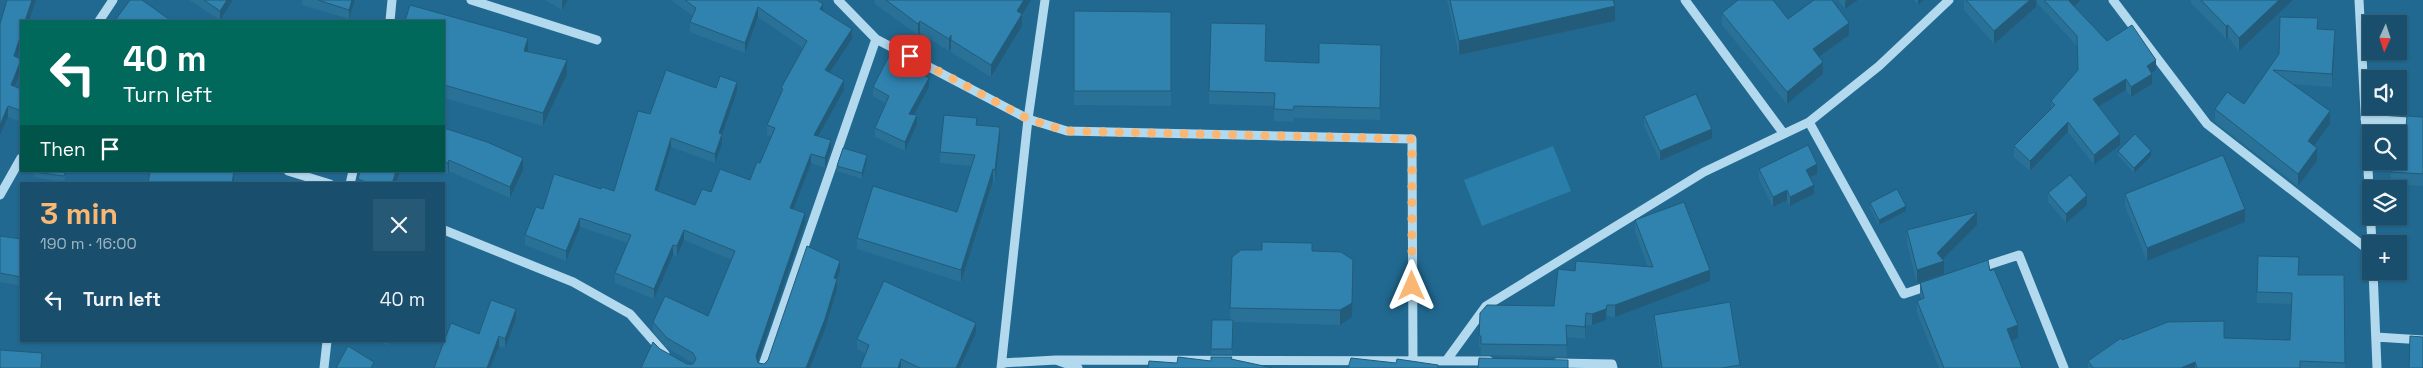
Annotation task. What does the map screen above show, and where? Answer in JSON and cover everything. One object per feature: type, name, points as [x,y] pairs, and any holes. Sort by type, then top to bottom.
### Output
[{"type":"street","points":[[100,20],[113,0]]},
{"type":"street","points":[[390,20],[392,0]]},
{"type":"street","points":[[471,0],[597,40]]},
{"type":"street","points":[[838,0],[876,38],[1028,119],[1067,131],[1412,139],[1412,360]]},
{"type":"street","points":[[1045,0],[1028,119],[1002,365],[1056,360],[1412,360],[1494,362]]},
{"type":"street","points":[[1685,0],[1784,134]]},
{"type":"street","points":[[1446,361],[1486,306],[1704,172],[1809,122],[1879,66],[1949,0]]},
{"type":"street","points":[[2113,0],[2207,124],[2362,245]]},
{"type":"street","points":[[2359,0],[2371,235]]},
{"type":"street","points":[[762,368],[876,38]]},
{"type":"street","points":[[2365,119],[2423,123]]},
{"type":"street","points":[[1809,122],[1904,294],[1940,282]]},
{"type":"street","points":[[0,195],[20,160]]},
{"type":"street","points":[[291,172],[324,182]]},
{"type":"street","points":[[445,230],[574,282],[630,314],[663,353],[677,360]]},
{"type":"street","points":[[1966,273],[2019,255],[2064,368]]},
{"type":"street","points":[[2373,280],[2377,368]]},
{"type":"street","points":[[2376,337],[2423,340]]},
{"type":"street","points":[[324,368],[328,342]]},
{"type":"street","points":[[1056,360],[1078,368]]},
{"type":"street","points":[[1543,362],[1612,364],[1613,368]]},
{"type":"shaded area","points":[[1553,146],[1571,191],[1482,226],[1464,180]]},
{"type":"building","points":[[7,0],[32,0],[25,20],[20,20],[20,37],[14,56],[20,59],[20,62],[11,85],[20,89],[20,107],[19,110],[8,106],[0,125],[0,24]]},
{"type":"building","points":[[130,0],[142,0],[170,20],[118,20],[116,19]]},
{"type":"building","points":[[204,0],[227,0],[220,11]]},
{"type":"building","points":[[318,0],[352,0],[349,10]]},
{"type":"building","points":[[685,0],[817,0],[823,4],[820,9],[852,29],[825,70],[844,80],[814,135],[831,140],[825,158],[811,154],[790,208],[805,213],[756,356],[758,363],[764,364],[768,360],[807,246],[840,261],[834,278],[837,279],[825,319],[806,368],[641,368],[653,342],[660,349],[687,364],[693,364],[696,359],[693,353],[667,338],[653,322],[665,296],[708,316],[735,251],[684,230],[677,246],[673,245],[654,289],[615,273],[631,235],[580,218],[566,251],[525,235],[536,207],[543,209],[554,174],[601,189],[602,187],[614,191],[638,111],[650,114],[666,70],[716,88],[720,76],[737,82],[719,133],[722,134],[715,154],[671,138],[655,190],[695,205],[702,189],[711,192],[720,169],[750,180],[757,162],[760,163],[775,128],[767,125],[783,89],[781,88],[807,41],[758,7],[745,43],[690,22],[696,8]]},
{"type":"building","points":[[886,0],[1024,0],[1017,11],[1022,14],[991,65],[951,40],[951,35],[949,39],[920,21],[918,24]]},
{"type":"building","points":[[1450,0],[1613,0],[1615,6],[1459,41]]},
{"type":"building","points":[[1738,0],[1773,0],[1788,19],[1814,0],[1832,0],[1849,23],[1813,49],[1823,62],[1787,92],[1722,13]]},
{"type":"building","points":[[1966,0],[2030,0],[1994,31]]},
{"type":"building","points":[[2044,0],[2070,0],[2107,41],[2132,25],[2156,60],[2147,66],[2152,74],[2131,87],[2126,79],[2093,99],[2120,134],[2094,155],[2068,122],[2030,161],[2014,146],[2055,105],[2051,101],[2078,70],[2077,36]]},
{"type":"building","points":[[2201,0],[2279,0],[2239,38]]},
{"type":"building","points":[[410,5],[528,38],[524,51],[567,60],[543,113],[445,85],[445,20],[405,20]]},
{"type":"building","points":[[1074,11],[1171,12],[1171,91],[1074,91]]},
{"type":"building","points":[[2280,17],[2318,18],[2317,29],[2335,30],[2332,74],[2273,70],[2330,111],[2308,141],[2317,148],[2298,174],[2215,109],[2227,92],[2244,104],[2279,54]]},
{"type":"building","points":[[1211,23],[1266,24],[1265,61],[1319,63],[1319,43],[1381,45],[1380,108],[1294,106],[1293,110],[1274,109],[1275,93],[1209,91]]},
{"type":"building","points":[[889,56],[929,78],[909,114],[917,115],[905,142],[875,128],[889,96],[873,87]]},
{"type":"building","points":[[1696,94],[1712,129],[1660,151],[1644,116]]},
{"type":"building","points":[[944,115],[977,118],[976,125],[1000,127],[995,170],[993,169],[961,270],[857,238],[873,186],[957,212],[975,155],[940,152]]},
{"type":"building","points":[[2407,116],[2423,117],[2423,174],[2391,172],[2391,170],[2407,170]]},
{"type":"building","points":[[445,128],[487,142],[523,158],[510,187],[449,160],[448,163],[445,162]]},
{"type":"building","points":[[2135,134],[2151,151],[2134,168],[2118,151]]},
{"type":"building","points":[[1808,145],[1817,164],[1806,170],[1814,185],[1790,197],[1787,190],[1773,197],[1759,169]]},
{"type":"building","points":[[843,148],[867,155],[862,173],[837,166]]},
{"type":"building","points":[[2223,155],[2245,209],[2147,248],[2125,194]]},
{"type":"building","points":[[34,172],[65,172],[64,176]]},
{"type":"building","points":[[150,172],[234,172],[232,182],[148,182]]},
{"type":"building","points":[[360,172],[396,172],[393,182],[366,182],[358,179]]},
{"type":"building","points":[[2070,175],[2087,195],[2066,214],[2048,193]]},
{"type":"building","points":[[1897,189],[1906,206],[1879,220],[1870,203]]},
{"type":"building","points":[[1684,202],[1710,270],[1615,305],[1607,305],[1606,309],[1592,314],[1586,313],[1585,327],[1566,325],[1567,345],[1481,344],[1481,336],[1479,336],[1480,313],[1487,305],[1554,306],[1558,269],[1575,271],[1576,261],[1653,267],[1635,220]]},
{"type":"building","points":[[1977,212],[1937,253],[1944,261],[1917,270],[1907,230]]},
{"type":"building","points":[[0,236],[20,239],[20,277],[0,273]]},
{"type":"building","points":[[1262,242],[1312,243],[1312,251],[1341,252],[1353,260],[1352,303],[1340,310],[1230,308],[1232,257],[1241,250],[1262,250]]},
{"type":"building","points":[[2258,256],[2299,257],[2298,275],[2344,275],[2345,363],[2300,361],[2300,368],[2197,368],[2195,362],[2181,368],[2093,368],[2088,361],[2121,338],[2122,340],[2168,322],[2224,321],[2224,338],[2290,340],[2292,293],[2257,292]]},
{"type":"building","points":[[1988,260],[1990,271],[1994,269],[2018,325],[2007,329],[2022,368],[1944,368],[1917,301],[1924,298],[1920,283]]},
{"type":"building","points":[[884,281],[976,323],[956,368],[920,368],[901,359],[898,368],[860,368],[869,345],[857,339]]},
{"type":"building","points":[[491,300],[516,309],[505,339],[499,336],[487,368],[434,368],[451,323],[479,334]]},
{"type":"building","points":[[1730,302],[1740,365],[1722,368],[1662,368],[1654,315]]},
{"type":"building","points":[[1212,320],[1233,320],[1232,349],[1211,349]]},
{"type":"building","points":[[2410,336],[2423,337],[2423,368],[2409,368]]},
{"type":"building","points":[[348,346],[374,362],[371,368],[336,368]]},
{"type":"building","points":[[0,350],[42,353],[41,368],[0,368]]},
{"type":"building","points":[[1178,357],[1211,361],[1211,357],[1232,357],[1231,359],[1273,368],[1148,368],[1149,361],[1177,363]]},
{"type":"building","points":[[1351,358],[1396,363],[1397,359],[1438,365],[1438,368],[1348,368]]},
{"type":"building","points":[[1479,358],[1568,360],[1568,368],[1478,368]]},
{"type":"route","points":[[910,56],[1028,119],[1067,131],[1412,139],[1412,286]]}]
